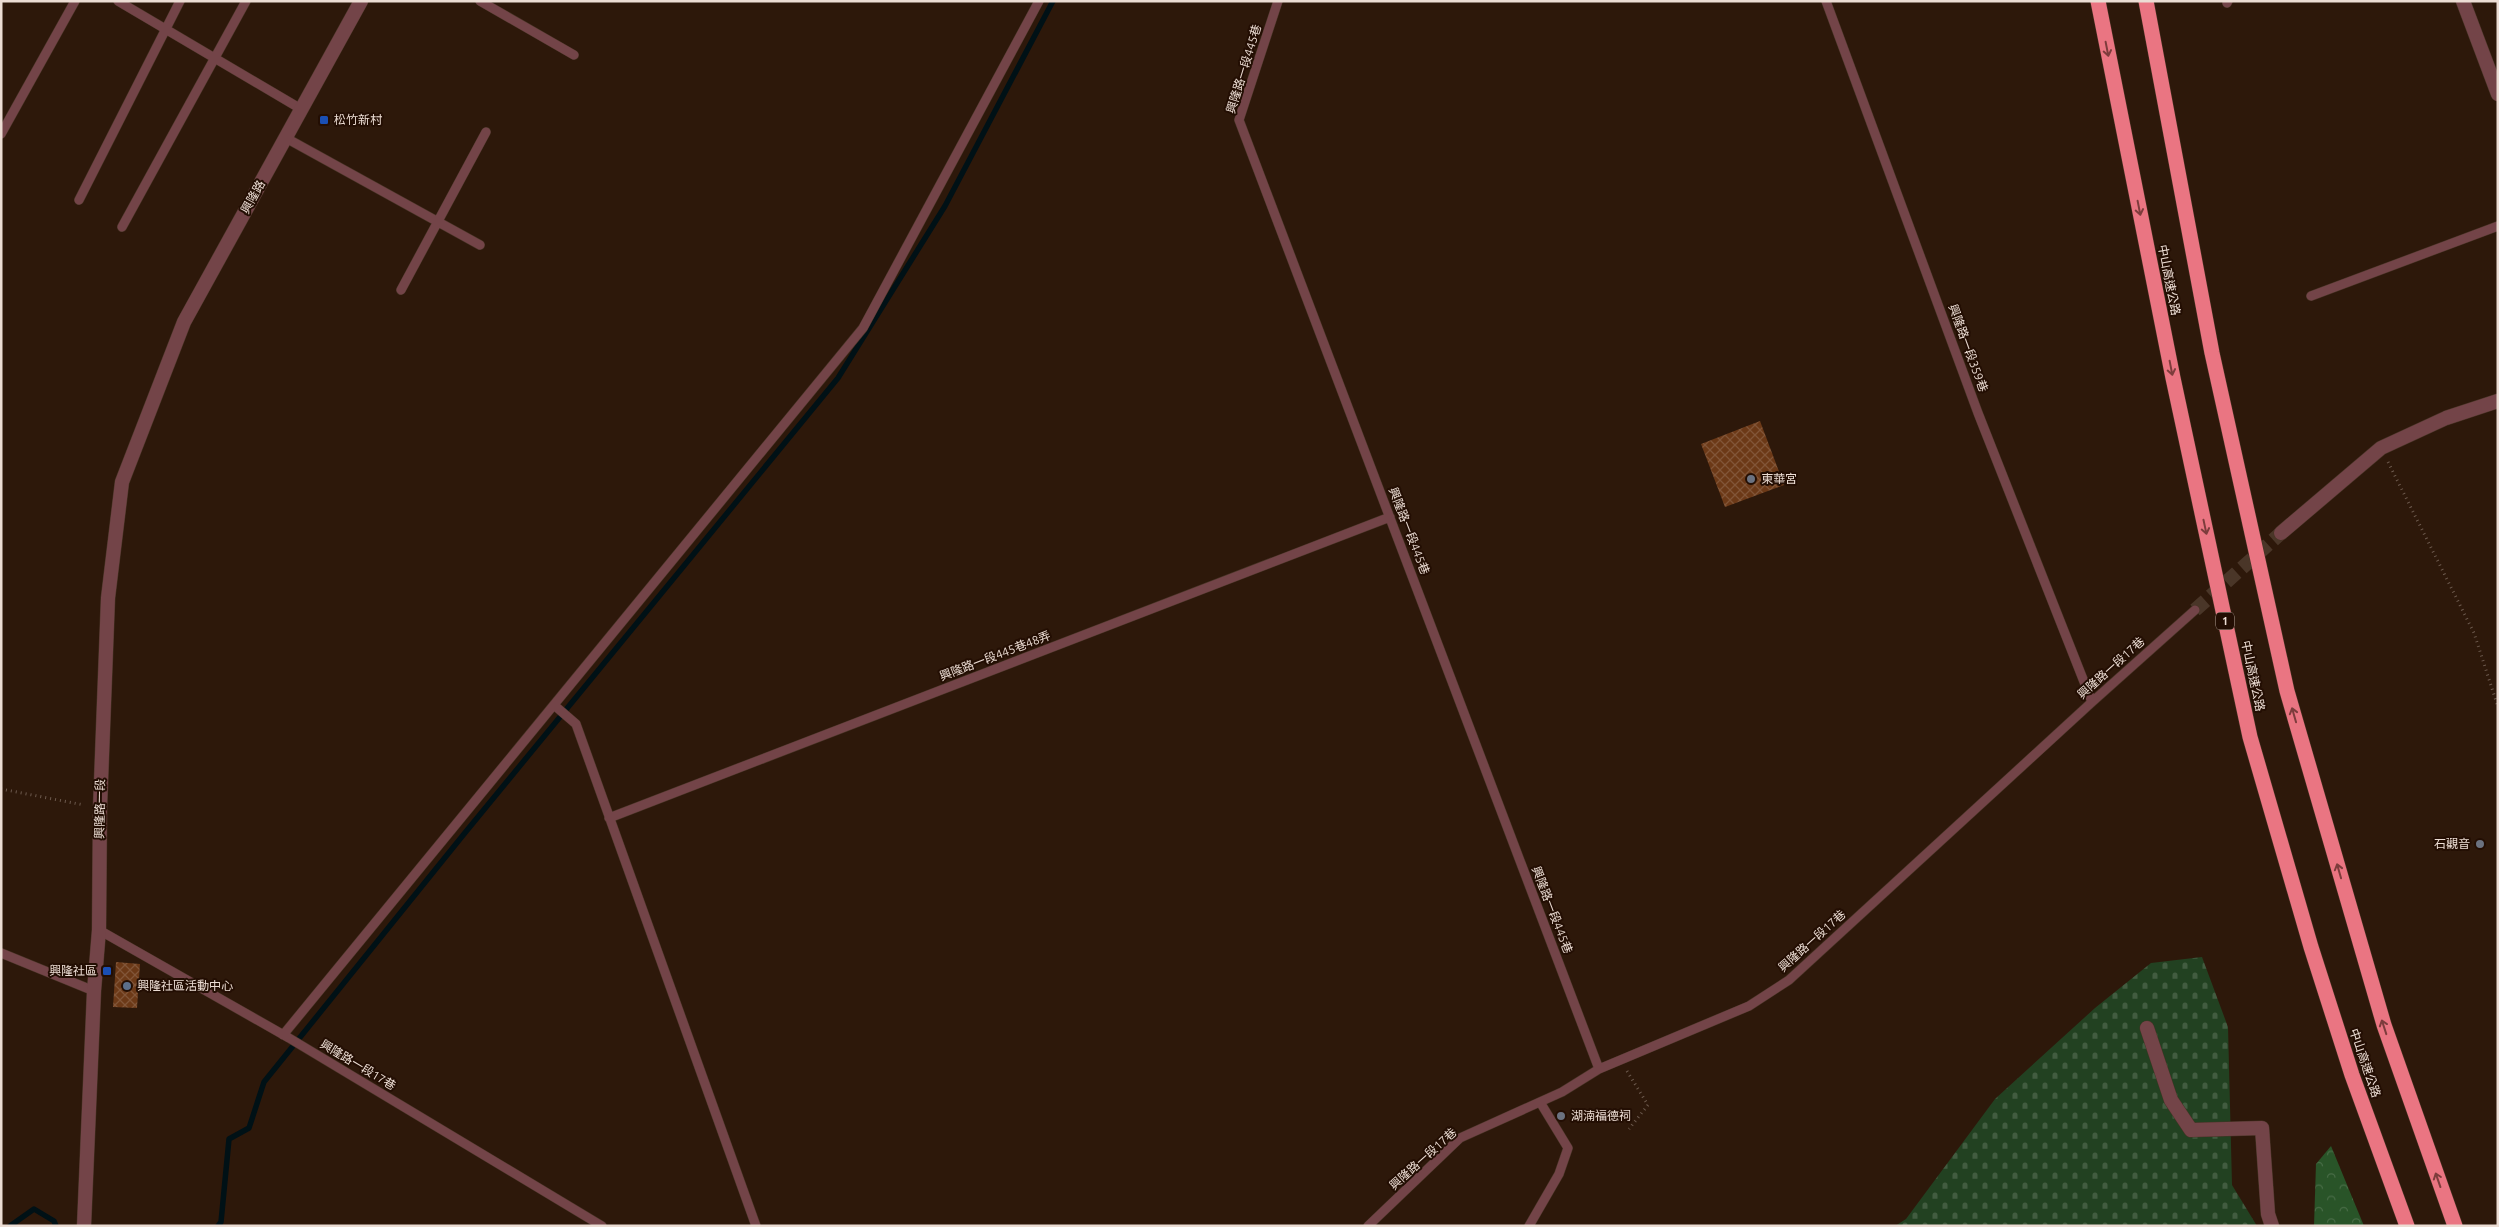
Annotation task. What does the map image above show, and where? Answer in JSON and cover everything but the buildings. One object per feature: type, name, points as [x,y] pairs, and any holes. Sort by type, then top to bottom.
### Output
[{"type":"highway","name":"中山高速公路","points":[[2098,1],[2175,388],[2250,737],[2317,965],[2352,1076],[2407,1226]]},
{"type":"highway","points":[[2146,1],[2212,353],[2287,691],[2384,1024],[2455,1226]]},
{"type":"street","name":"興隆路","points":[[153,397],[184,322],[361,1]]},
{"type":"street","points":[[2463,1],[2498,94]]},
{"type":"street","name":"興隆路一段","points":[[84,1226],[94,991],[99,930],[100,808],[108,598],[122,482],[153,397]]},
{"type":"street","points":[[2281,533],[2380,448],[2446,418],[2498,401]]},
{"type":"street","points":[[2147,1028],[2171,1100],[2191,1130],[2262,1128],[2268,1214],[2272,1226]]},
{"type":"lane","points":[[1,134],[75,1]]},
{"type":"lane","points":[[118,1],[301,109]]},
{"type":"lane","points":[[79,200],[180,1]]},
{"type":"lane","points":[[122,227],[246,1]]},
{"type":"lane","points":[[480,1],[574,55]]},
{"type":"lane","points":[[286,1037],[863,328],[1039,1]]},
{"type":"lane","name":"興隆路一段445巷","points":[[1278,1],[1240,120],[1599,1069]]},
{"type":"lane","name":"興隆路一段359巷","points":[[1826,1],[1978,413],[2092,702]]},
{"type":"lane","points":[[401,290],[486,132]]},
{"type":"lane","points":[[286,138],[480,244]]},
{"type":"lane","points":[[2311,296],[2498,226]]},
{"type":"lane","name":"興隆路一段445巷48弄","points":[[609,818],[1390,517]]},
{"type":"lane","name":"興隆路一段17巷","points":[[1368,1226],[1460,1138],[1562,1092],[1599,1069],[1749,1006],[1789,980],[2195,610]]},
{"type":"lane","points":[[555,707],[576,724],[756,1226]]},
{"type":"lane","name":"興隆路一段17巷","points":[[99,930],[302,1046],[602,1226]]},
{"type":"lane","points":[[1,953],[94,991]]},
{"type":"lane","points":[[1529,1226],[1559,1174],[1568,1148],[1540,1102]]},
{"type":"path","points":[[2380,448],[2474,633],[2498,707]]},
{"type":"path","points":[[1,789],[100,808]]},
{"type":"path","points":[[1620,1060],[1648,1105],[1629,1129]]},
{"type":"green space","points":[[2202,957],[2228,1027],[2232,1185],[2257,1226],[1895,1226],[1906,1219],[1995,1099],[2095,1008],[2151,963]]},
{"type":"green space","points":[[2331,1146],[2364,1226],[2314,1226],[2316,1164]]},
{"type":"waterway","points":[[218,1226],[221,1222],[229,1139],[249,1128],[264,1082],[464,834],[838,378],[945,206],[1053,1]]},
{"type":"waterway","points":[[10,1226],[34,1209],[54,1221],[56,1226]]},
{"type":"tunnel","points":[[2195,610],[2281,533]]},
{"type":"place","name":"松竹新村","points":[[324,120]]},
{"type":"place","name":"東華宮","points":[[1751,479]]},
{"type":"place","name":"石觀音","points":[[2480,844]]},
{"type":"place","name":"興隆社區","points":[[107,971]]},
{"type":"place","name":"興隆社區活動中心","points":[[127,986]]},
{"type":"place","name":"湖湳福德祠","points":[[1561,1116]]}]
